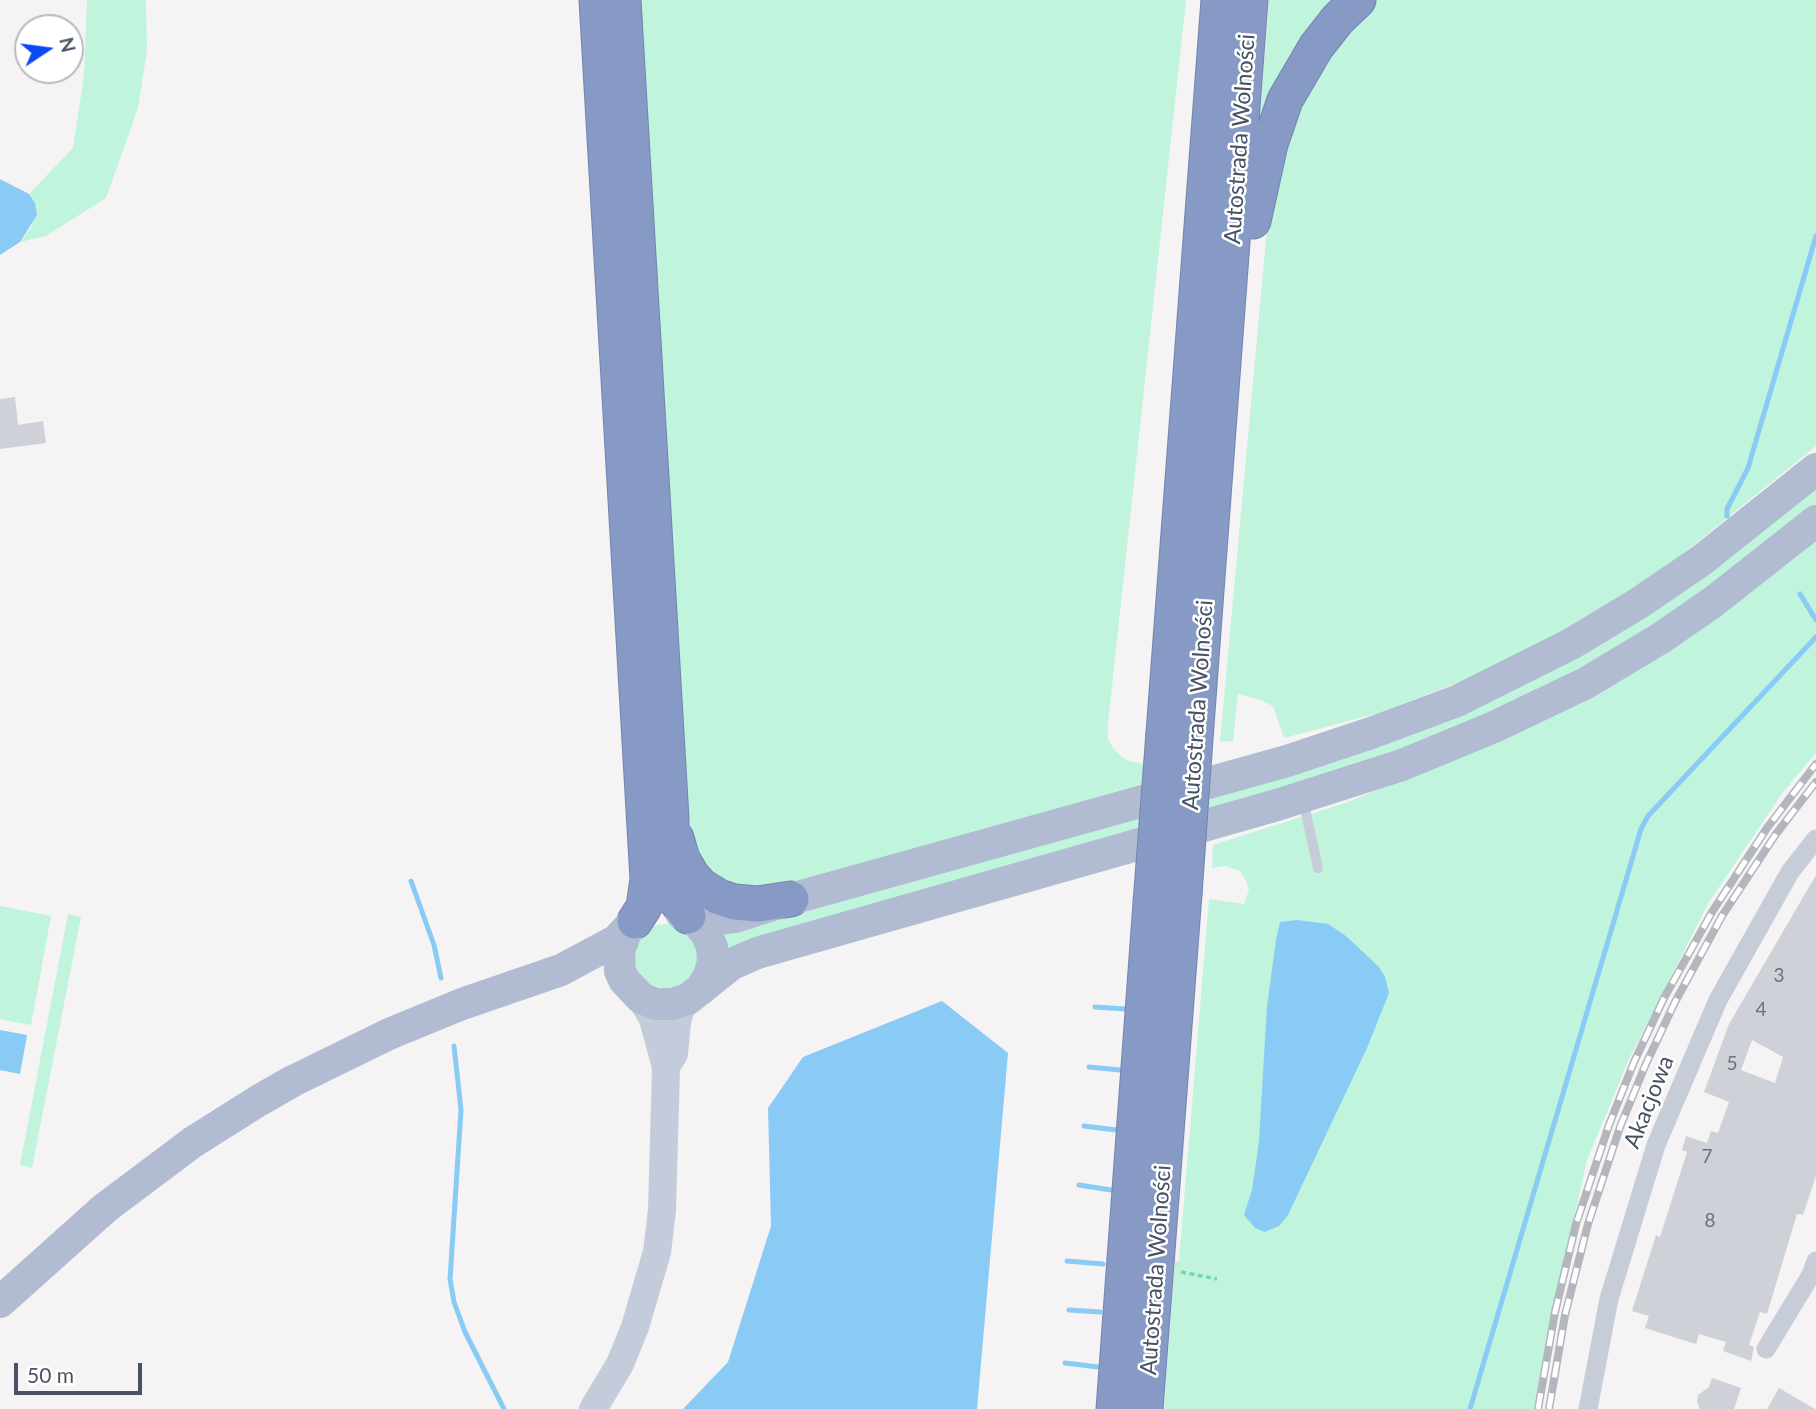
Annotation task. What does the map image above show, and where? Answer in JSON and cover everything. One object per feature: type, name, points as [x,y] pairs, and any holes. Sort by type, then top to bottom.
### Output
[{"type":"highway","points":[[597,0],[648,879],[644,907],[630,926]]},
{"type":"highway","points":[[623,0],[671,818],[670,881],[676,901],[692,919]]},
{"type":"highway","points":[[1204,0],[1201,58],[1207,148]]},
{"type":"highway","name":"Autostrada Wolności","points":[[1145,1409],[1168,898],[1180,729],[1207,148],[1219,0]]},
{"type":"highway","name":"Autostrada Wolności","points":[[1180,729],[1221,406],[1250,0]]},
{"type":"highway","points":[[1221,406],[1238,358],[1251,228],[1270,144],[1285,100],[1306,63],[1328,31],[1358,0]]},
{"type":"highway","points":[[671,818],[685,866],[706,890],[741,903],[758,904],[791,899]]},
{"type":"highway","name":"Autostrada Wolności","points":[[1114,1409],[1168,898]]},
{"type":"main road","points":[[692,919],[727,919],[1287,761],[1457,701],[1571,644],[1660,589],[1734,536],[1816,468]]},
{"type":"main road","points":[[561,970],[609,972],[656,1004],[672,1004],[694,994],[732,964],[757,953],[946,901],[1402,765],[1494,727],[1586,682],[1661,638],[1713,602],[1816,521]]},
{"type":"main road","points":[[0,1303],[106,1208],[193,1142],[258,1101],[389,1034],[461,1004],[561,970],[610,945],[647,914],[661,910],[675,911],[692,919],[706,933],[712,954],[709,976],[694,994]]},
{"type":"main road","points":[[630,926],[619,951],[620,971],[632,989]]},
{"type":"street","name":"Akacjowa","points":[[1588,1409],[1609,1299],[1656,1145],[1718,1000],[1790,872],[1816,839]]},
{"type":"street","points":[[593,1409],[625,1352],[649,1286],[657,1252],[664,1183],[666,1067],[653,1019],[632,989]]},
{"type":"street","points":[[666,1067],[674,1055],[680,1010],[694,994]]},
{"type":"street","points":[[1766,1349],[1811,1275],[1816,1261]]},
{"type":"lane","points":[[1303,796],[1318,868]]},
{"type":"path","points":[[1179,1272],[1217,1279]]},
{"type":"green space","points":[[87,0],[146,0],[147,50],[138,108],[106,198],[46,236],[20,242],[32,226],[35,203],[29,194],[73,148],[84,75]]},
{"type":"green space","points":[[639,0],[1186,0],[1108,723],[1108,739],[1115,751],[1126,760],[1147,765],[1146,786],[976,839],[755,892],[718,884],[688,840]]},
{"type":"green space","points":[[1269,0],[1348,0],[1257,156]]},
{"type":"green space","points":[[1371,0],[1816,0],[1816,446],[1669,565],[1584,622],[1498,667],[1379,713],[1284,738],[1273,706],[1238,694],[1233,741],[1220,742],[1269,207],[1293,104]]},
{"type":"green space","points":[[1816,481],[1816,512],[1700,603],[1456,736],[726,955],[718,927],[1400,731]]},
{"type":"green space","points":[[1816,537],[1816,753],[1783,792],[1709,902],[1629,1059],[1587,1160],[1548,1336],[1535,1409],[1164,1409],[1209,899],[1244,904],[1249,890],[1240,871],[1225,866],[1212,868],[1213,845],[1345,803],[1419,773]]},
{"type":"green space","points":[[0,906],[51,916],[31,1025],[0,1019]]},
{"type":"green space","points":[[68,914],[81,917],[32,1168],[20,1165]]},
{"type":"green space","points":[[666,924],[689,933],[698,956],[689,979],[666,988],[643,979],[634,956],[643,933]]},
{"type":"water","points":[[0,179],[29,194],[35,203],[37,215],[20,242],[0,255]]},
{"type":"water","points":[[1297,920],[1328,924],[1346,936],[1379,967],[1389,993],[1367,1048],[1288,1215],[1279,1226],[1265,1232],[1255,1228],[1244,1215],[1252,1190],[1259,1141],[1267,1006],[1276,940],[1280,922]]},
{"type":"water","points":[[942,1001],[1008,1053],[977,1409],[683,1409],[728,1362],[771,1226],[768,1108],[803,1057]]},
{"type":"water","points":[[0,1030],[27,1035],[20,1074],[0,1070]]},
{"type":"building","points":[[15,397],[18,425],[43,421],[46,443],[0,449],[0,399]]},
{"type":"building","points":[[1816,875],[1816,1176],[1803,1215],[1797,1214],[1767,1314],[1760,1312],[1749,1345],[1754,1347],[1751,1361],[1723,1351],[1726,1342],[1699,1334],[1696,1344],[1645,1328],[1649,1316],[1632,1311],[1656,1235],[1660,1237],[1687,1152],[1682,1150],[1686,1136],[1707,1143],[1711,1131],[1718,1133],[1729,1102],[1704,1092],[1729,1024]],"holes":[[[1752,1040],[1783,1057],[1775,1083],[1741,1070]]]},
{"type":"building","points":[[1712,1378],[1741,1388],[1734,1409],[1700,1409],[1698,1395],[1709,1387]]},
{"type":"building","points":[[1779,1388],[1815,1409],[1767,1409]]},
{"type":"waterway","points":[[1727,516],[1727,509],[1748,468],[1816,236]]},
{"type":"waterway","points":[[1800,594],[1816,620]]},
{"type":"waterway","points":[[1470,1409],[1641,829],[1648,816],[1816,637]]},
{"type":"waterway","points":[[411,881],[434,945],[441,978]]},
{"type":"waterway","points":[[1095,1007],[1125,1009]]},
{"type":"waterway","points":[[454,1046],[461,1110],[450,1279],[454,1302],[465,1332],[504,1409]]},
{"type":"waterway","points":[[1089,1067],[1120,1070]]},
{"type":"waterway","points":[[1084,1126],[1116,1130]]},
{"type":"waterway","points":[[1079,1185],[1111,1190]]},
{"type":"waterway","points":[[1067,1261],[1103,1264]]},
{"type":"waterway","points":[[1069,1310],[1100,1312]]},
{"type":"waterway","points":[[1065,1363],[1098,1367]]},
{"type":"railway","points":[[1538,1409],[1555,1312],[1576,1224],[1609,1125],[1634,1062],[1664,998],[1712,912],[1767,828],[1816,764]]},
{"type":"railway","points":[[1549,1409],[1565,1315],[1588,1224],[1620,1127],[1645,1066],[1675,1002],[1722,916],[1776,834],[1816,782]]}]
